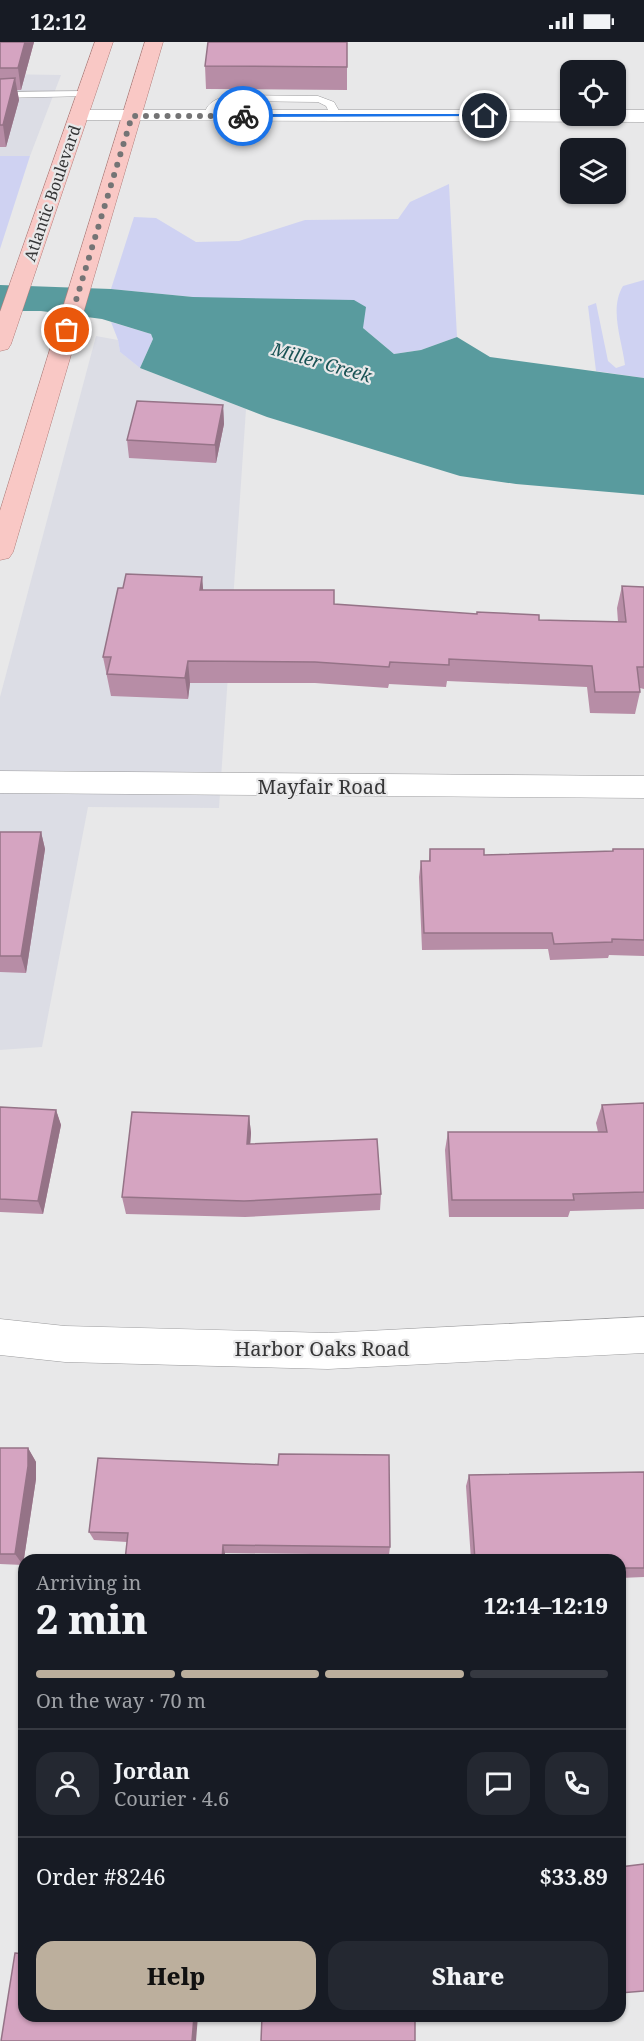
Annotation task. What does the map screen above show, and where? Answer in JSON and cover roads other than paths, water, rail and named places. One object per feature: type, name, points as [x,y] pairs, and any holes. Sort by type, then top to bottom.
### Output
[{"type":"main road","name":"Atlantic Boulevard","points":[[0,344],[104,42]]},
{"type":"main road","points":[[0,552],[154,42]]},
{"type":"street","points":[[78,116],[644,116]]},
{"type":"street","name":"Mayfair Road","points":[[0,782],[644,788]]},
{"type":"street","name":"Harbor Oaks Road","points":[[0,1337],[65,1344],[328,1351],[644,1335]]},
{"type":"lane","points":[[0,95],[86,94]]},
{"type":"water","name":"Miller Creek","points":[[0,285],[111,289],[193,297],[354,300],[366,307],[363,328],[394,354],[421,350],[457,337],[490,357],[644,378],[644,495],[516,484],[460,476],[267,417],[140,368],[153,339],[151,334],[102,319],[41,311],[0,311]]}]
